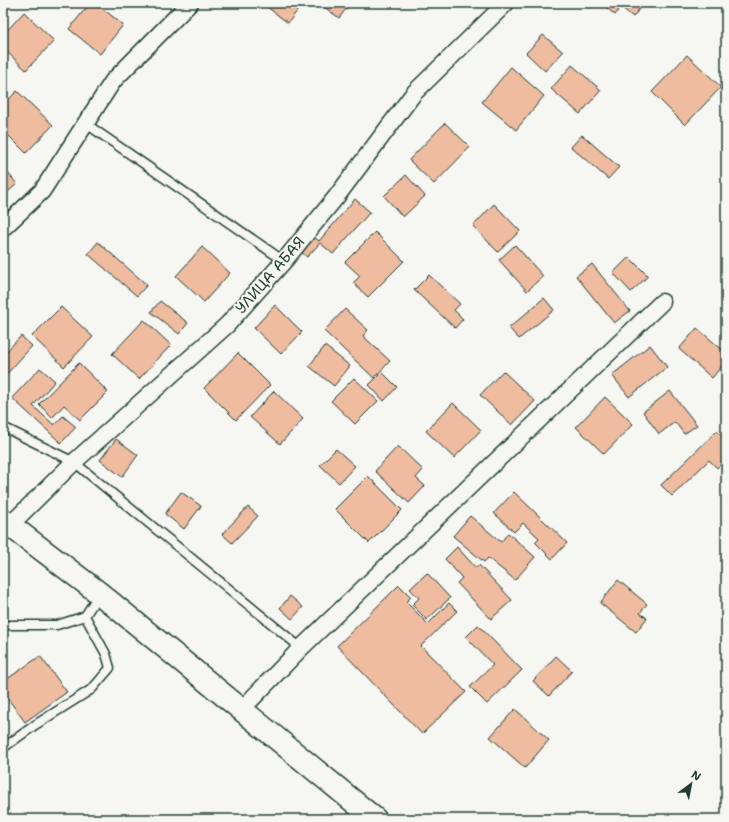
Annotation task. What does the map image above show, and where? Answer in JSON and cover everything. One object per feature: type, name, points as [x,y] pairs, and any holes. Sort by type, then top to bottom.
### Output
[{"type":"main road","points":[[6,522],[99,593],[375,819]]},
{"type":"street","points":[[3,228],[42,191],[113,81],[190,3]]},
{"type":"street","name":"УЛИЦА АБАЯ","points":[[6,522],[227,325],[284,261],[337,196],[414,93],[506,3]]},
{"type":"street","points":[[241,710],[301,648],[662,302]]},
{"type":"lane","points":[[85,123],[170,180],[284,261]]},
{"type":"lane","points":[[3,427],[74,462],[301,648]]},
{"type":"lane","points":[[3,625],[57,625],[85,616],[99,593]]},
{"type":"lane","points":[[3,748],[35,725],[92,689],[110,668],[106,654],[85,616]]},
{"type":"building","points":[[90,3],[96,3],[123,25],[100,54],[69,29]]},
{"type":"building","points":[[262,3],[303,3],[288,23]]},
{"type":"building","points":[[319,3],[347,3],[349,5],[339,18]]},
{"type":"building","points":[[601,3],[634,3],[640,8],[633,17],[621,7],[615,15]]},
{"type":"building","points":[[24,12],[54,41],[26,70],[3,48],[3,35]]},
{"type":"building","points":[[543,35],[563,52],[545,71],[526,53]]},
{"type":"building","points":[[687,55],[721,87],[685,125],[652,92]]},
{"type":"building","points":[[572,65],[601,90],[580,114],[551,89]]},
{"type":"building","points":[[511,67],[544,96],[516,130],[482,102]]},
{"type":"building","points":[[17,91],[53,125],[26,153],[3,130],[3,94],[9,99]]},
{"type":"building","points":[[445,123],[470,147],[434,184],[409,160]]},
{"type":"building","points":[[582,135],[619,167],[608,179],[571,147]]},
{"type":"building","points":[[3,167],[17,184],[3,196]]},
{"type":"building","points":[[406,175],[425,196],[403,217],[384,196]]},
{"type":"building","points":[[355,199],[370,212],[333,254],[320,243],[307,257],[300,251],[313,236],[319,241]]},
{"type":"building","points":[[494,204],[520,231],[498,252],[473,226]]},
{"type":"building","points":[[375,232],[404,261],[368,297],[353,283],[360,276],[345,262]]},
{"type":"building","points":[[98,242],[147,285],[137,296],[88,254]]},
{"type":"building","points":[[515,245],[543,276],[527,291],[499,260]]},
{"type":"building","points":[[202,247],[230,273],[204,302],[176,276]]},
{"type":"building","points":[[629,257],[648,276],[631,292],[613,273]]},
{"type":"building","points":[[592,264],[630,311],[614,323],[576,276]]},
{"type":"building","points":[[429,275],[460,304],[454,310],[463,319],[455,328],[414,290]]},
{"type":"building","points":[[544,298],[554,310],[519,339],[509,328]]},
{"type":"building","points":[[160,301],[188,323],[179,334],[151,312]]},
{"type":"building","points":[[275,305],[302,332],[281,354],[254,328]]},
{"type":"building","points":[[61,307],[93,337],[64,367],[32,336]]},
{"type":"building","points":[[345,309],[368,330],[363,336],[390,361],[374,378],[324,331]]},
{"type":"building","points":[[144,320],[171,345],[139,379],[112,354]]},
{"type":"building","points":[[697,328],[726,353],[726,361],[712,378],[679,349]]},
{"type":"building","points":[[21,336],[32,346],[5,376],[3,374],[3,355]]},
{"type":"building","points":[[650,345],[667,367],[629,397],[612,375]]},
{"type":"building","points":[[325,346],[350,366],[334,386],[309,366]]},
{"type":"building","points":[[238,353],[270,385],[236,420],[204,388]]},
{"type":"building","points":[[79,363],[108,392],[80,420],[64,405],[52,418],[39,404]]},
{"type":"building","points":[[40,368],[55,381],[33,406],[54,425],[63,416],[76,427],[61,443],[12,398]]},
{"type":"building","points":[[503,371],[535,401],[512,425],[480,395]]},
{"type":"building","points":[[382,372],[397,387],[384,401],[369,385]]},
{"type":"building","points":[[354,378],[378,401],[355,424],[331,401]]},
{"type":"building","points":[[274,391],[303,419],[280,444],[250,417]]},
{"type":"building","points":[[670,391],[697,425],[684,434],[675,422],[659,434],[643,412]]},
{"type":"building","points":[[605,397],[633,424],[604,454],[576,427]]},
{"type":"building","points":[[453,403],[481,430],[454,458],[426,431]]},
{"type":"building","points":[[717,431],[726,440],[726,459],[717,468],[709,460],[672,496],[661,485]]},
{"type":"building","points":[[116,439],[138,455],[122,477],[100,460]]},
{"type":"building","points":[[398,446],[423,470],[416,478],[425,486],[409,503],[375,471]]},
{"type":"building","points":[[336,449],[355,466],[339,483],[320,465]]},
{"type":"building","points":[[368,476],[402,510],[369,543],[335,509]]},
{"type":"building","points":[[181,492],[201,506],[184,529],[165,514]]},
{"type":"building","points":[[514,492],[567,543],[552,559],[535,542],[539,538],[523,523],[514,532],[494,513]]},
{"type":"building","points":[[248,507],[258,516],[232,543],[222,534]]},
{"type":"building","points":[[470,516],[501,542],[508,533],[535,557],[515,580],[488,558],[484,562],[453,536]]},
{"type":"building","points":[[457,547],[476,568],[479,565],[512,600],[491,619],[457,583],[462,578],[445,559]]},
{"type":"building","points":[[427,573],[450,598],[427,620],[412,605],[419,598],[410,589]]},
{"type":"building","points":[[618,580],[647,604],[640,613],[647,618],[636,632],[600,603]]},
{"type":"building","points":[[399,585],[411,597],[406,602],[428,624],[449,603],[457,611],[421,646],[466,692],[422,734],[337,646]]},
{"type":"building","points":[[290,596],[303,607],[292,619],[280,608]]},
{"type":"building","points":[[478,625],[522,670],[487,704],[470,687],[493,665],[466,637]]},
{"type":"building","points":[[40,656],[67,692],[25,722],[3,692],[3,682]]},
{"type":"building","points":[[556,656],[572,671],[549,696],[533,681]]},
{"type":"building","points":[[515,709],[549,740],[525,768],[490,737]]}]
